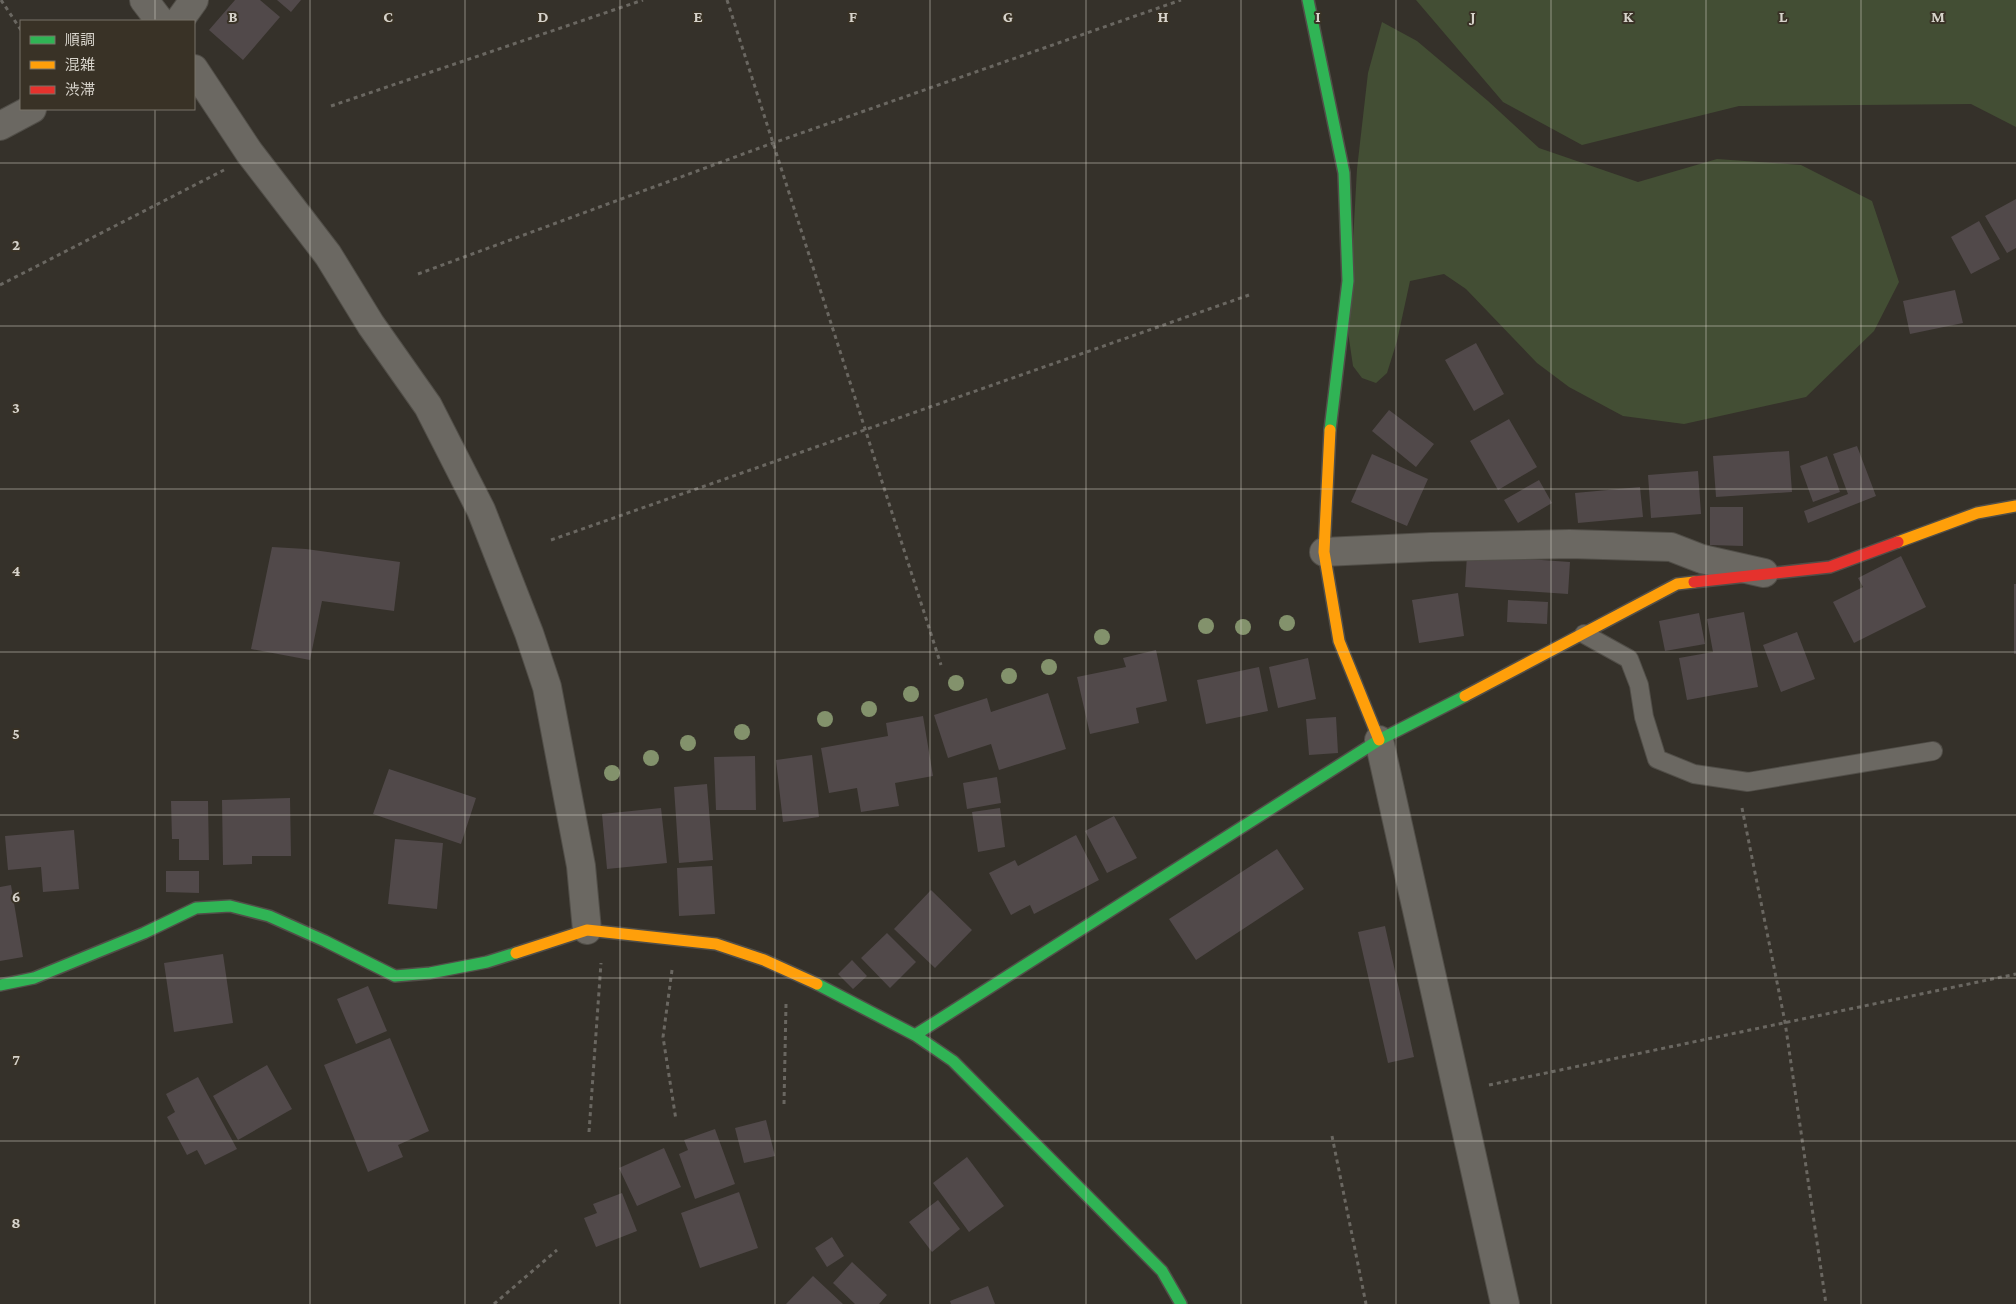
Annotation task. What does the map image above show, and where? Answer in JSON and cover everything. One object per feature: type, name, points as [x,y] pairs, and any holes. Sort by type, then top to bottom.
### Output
[{"type":"street","points":[[144,0],[159,20]]},
{"type":"street","points":[[180,20],[194,0]]},
{"type":"street","points":[[1308,0],[1344,172],[1348,281],[1328,451],[1324,552],[1339,642],[1379,740],[1505,1304]]},
{"type":"street","points":[[195,71],[249,152],[328,255],[371,325],[428,406],[481,510],[529,633],[547,687],[581,866],[587,930]]},
{"type":"street","points":[[0,126],[30,110]]},
{"type":"street","points":[[915,1035],[1379,740],[1677,584],[1830,567],[1977,513],[2016,506]]},
{"type":"street","points":[[1324,552],[1431,547],[1560,545],[1671,547],[1702,558],[1769,575]]},
{"type":"street","points":[[0,985],[34,978],[144,933],[196,908],[230,906],[269,916],[325,941],[395,976],[430,973],[487,962],[587,930],[716,944],[764,960],[833,991],[915,1035],[953,1061],[1162,1271],[1181,1304]]},
{"type":"lane","points":[[1584,634],[1629,659],[1639,685],[1644,717],[1657,759],[1694,774],[1748,782],[1932,751]]},
{"type":"path","points":[[1,0],[20,28]]},
{"type":"path","points":[[331,106],[643,0]]},
{"type":"path","points":[[727,0],[941,665]]},
{"type":"path","points":[[418,274],[774,143],[1181,0]]},
{"type":"path","points":[[0,285],[229,167]]},
{"type":"path","points":[[551,540],[1250,295]]},
{"type":"path","points":[[1741,805],[1785,1022],[1826,1304]]},
{"type":"path","points":[[589,1132],[602,954]]},
{"type":"path","points":[[674,961],[663,1037],[676,1120]]},
{"type":"path","points":[[1483,1086],[2016,974]]},
{"type":"path","points":[[784,1104],[786,996]]},
{"type":"path","points":[[1332,1136],[1366,1304]]},
{"type":"path","points":[[494,1304],[557,1250]]},
{"type":"green space","points":[[1416,0],[2016,0],[2016,127],[1971,104],[1739,106],[1582,145],[1503,102]]},
{"type":"green space","points":[[1382,22],[1417,41],[1488,101],[1539,148],[1638,182],[1717,159],[1801,165],[1872,201],[1899,282],[1874,331],[1806,397],[1684,424],[1623,416],[1569,387],[1537,363],[1466,289],[1444,274],[1410,281],[1397,341],[1387,373],[1376,383],[1362,378],[1353,366],[1348,332],[1357,169],[1368,73]]},
{"type":"building","points":[[235,0],[260,0],[280,17],[243,60],[209,30]]},
{"type":"building","points":[[277,0],[301,0],[291,12]]},
{"type":"building","points":[[2016,199],[2016,248],[2007,253],[1985,216]]},
{"type":"building","points":[[1979,221],[2000,259],[1971,274],[1951,237]]},
{"type":"building","points":[[1955,290],[1963,323],[1910,334],[1903,301]]},
{"type":"building","points":[[1476,343],[1504,394],[1474,411],[1445,360]]},
{"type":"building","points":[[1389,410],[1434,444],[1416,467],[1372,431]]},
{"type":"building","points":[[1509,419],[1537,467],[1498,490],[1470,441]]},
{"type":"building","points":[[1857,446],[1876,496],[1808,523],[1804,511],[1848,494],[1833,454]]},
{"type":"building","points":[[1789,451],[1792,492],[1716,497],[1713,456]]},
{"type":"building","points":[[1372,454],[1428,479],[1407,526],[1351,502]]},
{"type":"building","points":[[1827,456],[1840,492],[1813,502],[1800,466]]},
{"type":"building","points":[[1698,471],[1701,514],[1651,518],[1648,475]]},
{"type":"building","points":[[1539,480],[1552,503],[1518,523],[1504,500]]},
{"type":"building","points":[[1640,487],[1643,517],[1578,523],[1575,493]]},
{"type":"building","points":[[1710,507],[1743,507],[1743,546],[1710,545]]},
{"type":"building","points":[[272,547],[306,549],[400,562],[394,611],[322,601],[310,660],[251,649]]},
{"type":"building","points":[[1467,555],[1570,562],[1568,594],[1465,587]]},
{"type":"building","points":[[1901,556],[1926,607],[1854,643],[1833,602],[1863,587],[1858,578]]},
{"type":"building","points":[[2014,584],[2016,584],[2016,654],[2014,654]]},
{"type":"building","points":[[1458,593],[1464,636],[1419,643],[1412,600]]},
{"type":"building","points":[[1508,600],[1548,602],[1547,624],[1507,622]]},
{"type":"building","points":[[1744,612],[1758,687],[1687,700],[1679,658],[1713,652],[1707,619]]},
{"type":"building","points":[[1699,613],[1705,644],[1665,651],[1659,621]]},
{"type":"building","points":[[1797,632],[1815,679],[1781,692],[1763,645]]},
{"type":"building","points":[[1156,650],[1167,701],[1136,708],[1139,723],[1090,734],[1077,677],[1126,667],[1123,658]]},
{"type":"building","points":[[1308,658],[1316,699],[1278,708],[1269,667]]},
{"type":"building","points":[[1259,667],[1268,711],[1206,724],[1197,680]]},
{"type":"building","points":[[1048,693],[1066,749],[999,770],[991,744],[948,758],[934,715],[987,698],[991,712]]},
{"type":"building","points":[[923,716],[933,776],[895,783],[899,806],[861,812],[857,788],[829,793],[821,748],[888,736],[886,723]]},
{"type":"building","points":[[1336,717],[1338,753],[1309,755],[1306,719]]},
{"type":"building","points":[[812,755],[819,817],[783,822],[776,760]]},
{"type":"building","points":[[755,756],[756,810],[716,810],[714,757]]},
{"type":"building","points":[[389,769],[476,798],[461,844],[373,814]]},
{"type":"building","points":[[997,777],[1001,803],[967,809],[963,783]]},
{"type":"building","points":[[707,784],[713,860],[679,863],[674,787]]},
{"type":"building","points":[[290,798],[291,856],[252,856],[252,864],[223,865],[222,800]]},
{"type":"building","points":[[171,801],[208,801],[209,860],[179,860],[179,839],[172,839]]},
{"type":"building","points":[[661,808],[667,863],[607,869],[602,814]]},
{"type":"building","points":[[1000,808],[1005,847],[978,852],[972,812]]},
{"type":"building","points":[[1114,816],[1137,858],[1107,873],[1085,831]]},
{"type":"building","points":[[74,830],[79,889],[43,892],[41,867],[8,870],[5,836]]},
{"type":"building","points":[[1076,835],[1099,880],[1034,914],[1030,905],[1011,915],[989,873],[1015,860],[1018,866]]},
{"type":"building","points":[[395,839],[443,843],[437,909],[388,904]]},
{"type":"building","points":[[1277,849],[1304,889],[1196,960],[1169,919]]},
{"type":"building","points":[[712,866],[715,914],[679,916],[677,868]]},
{"type":"building","points":[[166,871],[199,871],[199,893],[166,892]]},
{"type":"building","points":[[11,885],[23,957],[0,961],[0,887]]},
{"type":"building","points":[[931,890],[972,930],[935,968],[894,929]]},
{"type":"building","points":[[1385,926],[1414,1057],[1388,1063],[1358,932]]},
{"type":"building","points":[[887,933],[916,962],[890,988],[861,958]]},
{"type":"building","points":[[223,954],[233,1023],[174,1032],[164,963]]},
{"type":"building","points":[[852,960],[867,976],[853,989],[838,974]]},
{"type":"building","points":[[368,986],[387,1031],[356,1044],[337,999]]},
{"type":"building","points":[[390,1038],[429,1131],[398,1145],[403,1157],[368,1172],[324,1065]]},
{"type":"building","points":[[267,1065],[292,1109],[238,1140],[213,1096]]},
{"type":"building","points":[[198,1077],[237,1149],[205,1165],[197,1150],[187,1155],[167,1117],[175,1112],[166,1094]]},
{"type":"building","points":[[766,1120],[775,1156],[744,1163],[735,1128]]},
{"type":"building","points":[[715,1129],[735,1184],[695,1199],[679,1154],[688,1150],[684,1140]]},
{"type":"building","points":[[664,1148],[681,1187],[637,1206],[619,1168]]},
{"type":"building","points":[[967,1157],[1004,1206],[969,1232],[933,1183]]},
{"type":"building","points":[[739,1192],[758,1248],[700,1268],[681,1213]]},
{"type":"building","points":[[622,1193],[637,1231],[596,1247],[584,1218],[597,1213],[593,1204]]},
{"type":"building","points":[[938,1200],[960,1229],[932,1252],[909,1222]]},
{"type":"building","points":[[832,1237],[844,1256],[827,1267],[815,1248]]},
{"type":"building","points":[[852,1262],[887,1295],[879,1304],[855,1304],[833,1283]]},
{"type":"building","points":[[813,1276],[843,1304],[786,1304]]},
{"type":"building","points":[[988,1286],[995,1304],[951,1304],[950,1301]]},
{"type":"traffic: fast","points":[[1308,0],[1344,173],[1348,281],[1330,430]]},
{"type":"traffic: fast","points":[[915,1035],[1379,740],[1465,696]]},
{"type":"traffic: fast","points":[[0,985],[34,978],[144,933],[196,908],[230,906],[269,916],[325,941],[395,976],[430,973],[487,962],[516,953]]},
{"type":"traffic: fast","points":[[817,984],[915,1035],[953,1061],[1162,1271],[1181,1304]]},
{"type":"traffic: slow","points":[[1330,430],[1324,552],[1339,641],[1379,740]]},
{"type":"traffic: slow","points":[[1898,542],[1977,513],[2016,506]]},
{"type":"traffic: slow","points":[[1465,696],[1677,584],[1694,582]]},
{"type":"traffic: slow","points":[[516,953],[587,930],[716,944],[764,960],[817,984]]},
{"type":"traffic: jam","points":[[1694,582],[1830,567],[1898,542]]}]
